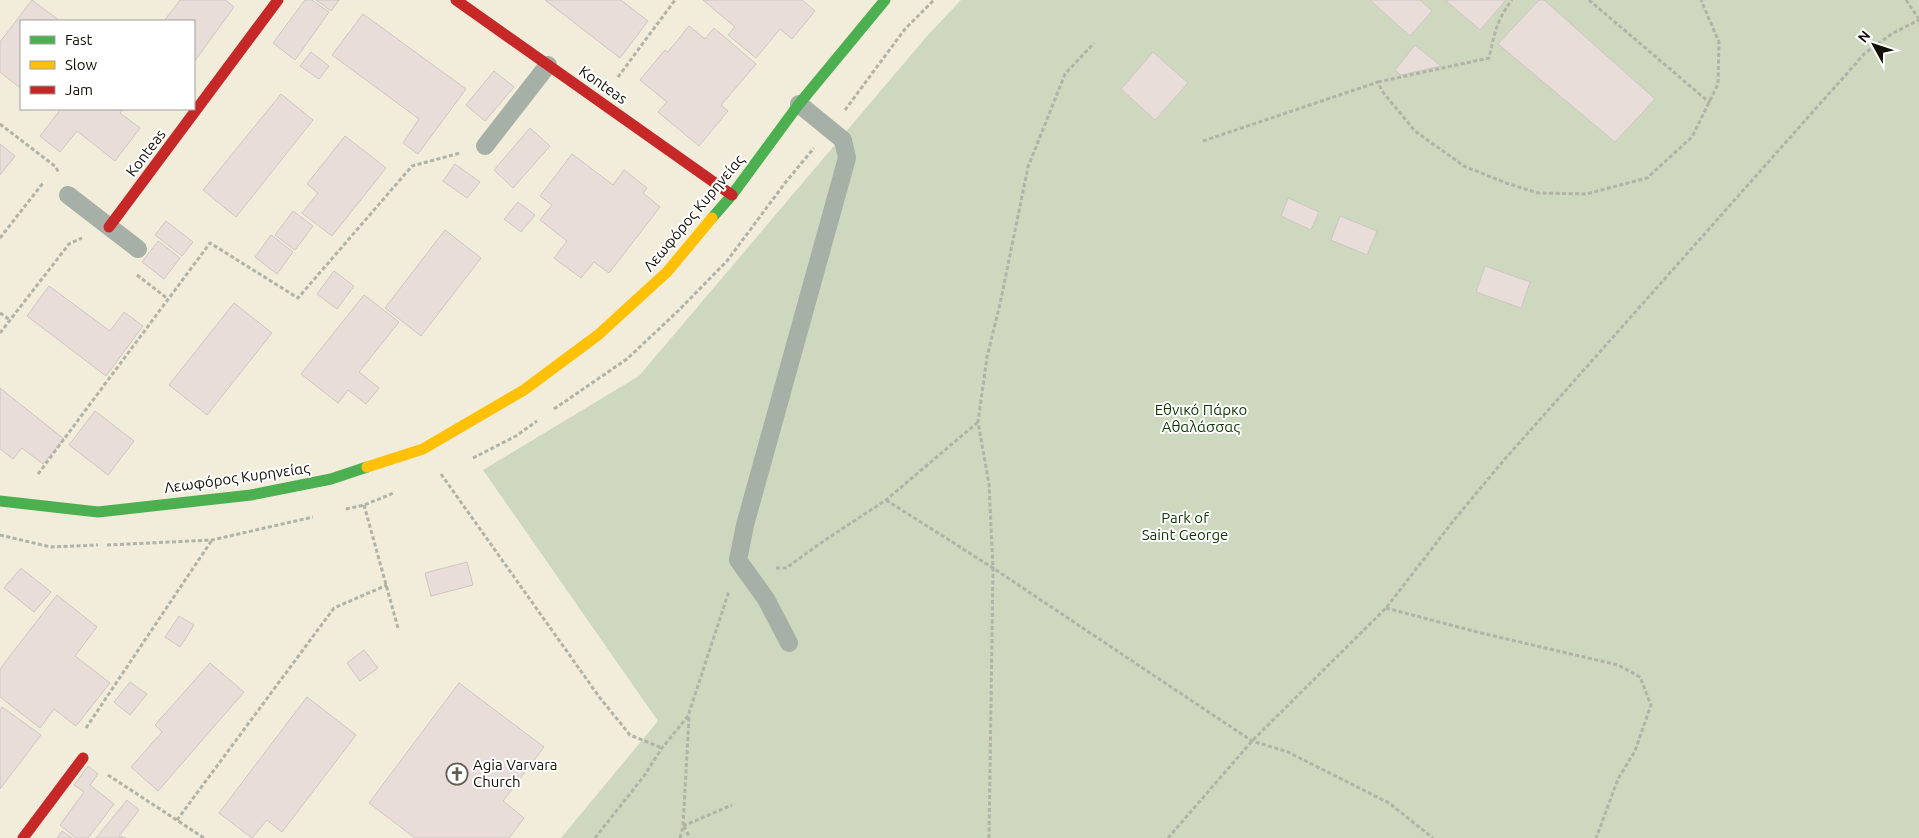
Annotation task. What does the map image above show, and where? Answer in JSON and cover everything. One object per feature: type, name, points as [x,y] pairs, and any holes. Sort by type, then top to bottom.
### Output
[{"type":"main road","name":"Konteas","points":[[109,227],[278,0]]},
{"type":"main road","name":"Konteas","points":[[456,0],[732,195]]},
{"type":"main road","name":"Λεωφόρος Κυρηνείας","points":[[0,501],[98,512],[251,494],[331,479],[423,449],[524,390],[598,336],[667,272],[732,195],[800,104],[885,0]]},
{"type":"main road","points":[[23,838],[83,758]]},
{"type":"lane","points":[[485,146],[548,65]]},
{"type":"lane","points":[[789,643],[766,599],[738,560],[847,158],[843,140],[800,104]]},
{"type":"lane","points":[[68,195],[138,250]]},
{"type":"path","points":[[600,102],[675,0]]},
{"type":"path","points":[[1203,141],[1378,82],[1489,58],[1496,26],[1502,12],[1512,0]]},
{"type":"path","points":[[1589,0],[1710,103]]},
{"type":"path","points":[[1378,82],[1382,91],[1415,131],[1464,166],[1506,183],[1538,193],[1586,194],[1647,178],[1692,138],[1718,84],[1720,42],[1701,0]]},
{"type":"path","points":[[1168,838],[1252,741],[1386,608],[1454,520],[1504,460],[1865,52],[1894,33],[1919,20],[1906,0]]},
{"type":"path","points":[[989,838],[993,568],[989,484],[978,422],[987,357],[1000,304],[1028,166],[1066,74],[1094,43]]},
{"type":"path","points":[[0,124],[56,168],[68,195]]},
{"type":"path","points":[[16,503],[210,243],[298,298],[412,166],[485,146]]},
{"type":"path","points":[[50,175],[56,168]]},
{"type":"path","points":[[0,238],[43,183]]},
{"type":"path","points":[[0,333],[69,244],[109,227]]},
{"type":"path","points":[[138,250],[137,276],[168,299]]},
{"type":"path","points":[[0,313],[10,320]]},
{"type":"path","points":[[680,838],[683,826],[688,716],[738,560],[766,568],[786,568],[886,500],[978,422]]},
{"type":"path","points":[[423,449],[618,720],[630,735],[662,748]]},
{"type":"path","points":[[886,500],[993,568],[1252,741],[1288,752],[1389,803],[1433,838]]},
{"type":"path","points":[[364,505],[398,628]]},
{"type":"path","points":[[204,838],[83,758],[73,748],[212,540]]},
{"type":"path","points":[[177,820],[334,608],[387,585]]},
{"type":"path","points":[[1386,608],[1477,632],[1618,665],[1640,677],[1652,705],[1635,751],[1618,779],[1596,838]]},
{"type":"path","points":[[596,838],[688,716]]},
{"type":"path","points":[[683,826],[732,806]]},
{"type":"path","points":[[683,826],[690,838]]},
{"type":"green space","name":"Εθνικό Πάρκο Αθαλάσσας","points":[[961,0],[1919,0],[1919,838],[561,838],[658,721],[483,470],[639,376],[928,35]]},
{"type":"building","points":[[32,0],[59,20],[20,20],[19,87],[0,72],[0,42]]},
{"type":"building","points":[[180,0],[225,0],[234,7],[195,61],[195,20],[165,20]]},
{"type":"building","points":[[305,0],[312,0],[329,12],[295,60],[273,43]]},
{"type":"building","points":[[316,0],[339,0],[331,11]]},
{"type":"building","points":[[545,0],[621,0],[648,21],[620,58]]},
{"type":"building","points":[[703,0],[802,0],[815,11],[792,39],[780,29],[756,58],[728,35],[735,27]]},
{"type":"building","points":[[1370,0],[1420,0],[1432,11],[1410,36]]},
{"type":"building","points":[[1445,0],[1506,0],[1480,30]]},
{"type":"building","points":[[1539,0],[1544,0],[1655,99],[1615,142],[1498,44]]},
{"type":"building","points":[[363,14],[466,89],[418,154],[403,143],[419,119],[332,55]]},
{"type":"building","points":[[689,26],[705,39],[714,28],[756,64],[721,105],[728,111],[699,146],[658,112],[667,102],[640,80],[665,50],[668,52]]},
{"type":"building","points":[[1415,45],[1441,66],[1401,75],[1395,70]]},
{"type":"building","points":[[311,52],[329,66],[319,79],[300,66]]},
{"type":"building","points":[[1153,52],[1188,83],[1155,120],[1121,89]]},
{"type":"building","points":[[494,71],[514,87],[485,121],[466,105]]},
{"type":"building","points":[[281,94],[313,120],[236,217],[203,190]]},
{"type":"building","points":[[60,110],[122,110],[120,113],[140,128],[115,161],[77,131],[60,152],[40,136]]},
{"type":"building","points":[[530,128],[550,146],[513,188],[494,170]]},
{"type":"building","points":[[345,136],[386,168],[332,236],[302,213],[318,193],[307,184]]},
{"type":"building","points":[[0,144],[15,156],[0,175]]},
{"type":"building","points":[[572,154],[613,185],[624,170],[647,188],[643,193],[660,207],[609,273],[594,262],[581,278],[554,258],[567,241],[540,220],[552,205],[540,196]]},
{"type":"building","points":[[455,164],[480,182],[467,198],[443,181]]},
{"type":"building","points":[[1288,198],[1319,212],[1311,230],[1281,216]]},
{"type":"building","points":[[518,202],[535,215],[521,232],[504,219]]},
{"type":"building","points":[[293,211],[313,226],[295,250],[275,235]]},
{"type":"building","points":[[1340,216],[1377,231],[1367,255],[1331,240]]},
{"type":"building","points":[[166,221],[193,242],[182,256],[155,235]]},
{"type":"building","points":[[445,230],[481,258],[421,336],[385,308]]},
{"type":"building","points":[[271,235],[293,252],[277,274],[255,257]]},
{"type":"building","points":[[158,241],[180,258],[164,279],[142,262]]},
{"type":"building","points":[[1485,266],[1530,282],[1521,308],[1476,292]]},
{"type":"building","points":[[334,271],[354,286],[337,309],[317,294]]},
{"type":"building","points":[[49,286],[110,331],[124,312],[143,326],[106,376],[27,316]]},
{"type":"building","points":[[364,295],[399,322],[359,372],[379,388],[366,404],[348,390],[338,403],[301,374]]},
{"type":"building","points":[[234,303],[272,333],[207,415],[169,385]]},
{"type":"building","points":[[0,388],[64,439],[43,464],[22,448],[13,459],[0,449]]},
{"type":"building","points":[[95,411],[134,441],[108,475],[69,445]]},
{"type":"building","points":[[467,562],[473,585],[431,596],[425,573]]},
{"type":"building","points":[[21,568],[51,592],[34,612],[4,588]]},
{"type":"building","points":[[57,595],[97,627],[75,656],[110,683],[76,726],[54,709],[40,728],[0,697],[0,669]]},
{"type":"building","points":[[179,616],[194,625],[180,647],[165,637]]},
{"type":"building","points":[[364,650],[378,668],[360,681],[347,663]]},
{"type":"building","points":[[210,663],[244,692],[158,791],[131,767],[162,732],[155,725]]},
{"type":"building","points":[[130,682],[147,694],[130,715],[114,702]]},
{"type":"building","name":"Agia Varvara Church","points":[[459,683],[544,747],[503,801],[524,818],[509,838],[415,838],[369,803]]},
{"type":"building","points":[[307,697],[356,735],[282,832],[267,820],[252,838],[219,813]]},
{"type":"building","points":[[2,707],[41,735],[0,789],[0,710]]},
{"type":"building","points":[[88,766],[98,774],[90,785],[114,804],[88,838],[76,838],[60,825],[84,792],[74,785]]},
{"type":"building","points":[[127,800],[139,810],[119,836],[126,838],[96,838]]},
{"type":"building","points":[[62,831],[72,838],[57,838]]},
{"type":"traffic: fast","points":[[712,218],[732,195],[799,104],[885,0]]},
{"type":"traffic: fast","points":[[0,501],[98,512],[251,495],[331,479],[367,467]]},
{"type":"traffic: slow","points":[[367,467],[423,449],[524,390],[598,335],[667,272],[712,218]]},
{"type":"traffic: jam","points":[[109,227],[278,0]]},
{"type":"traffic: jam","points":[[456,0],[732,195]]},
{"type":"traffic: jam","points":[[23,838],[83,758]]},
{"type":"place","name":"Agia Varvara Church","points":[[457,774]]},
{"type":"park label","name":"Park of Saint George","points":[[1185,526]]}]
